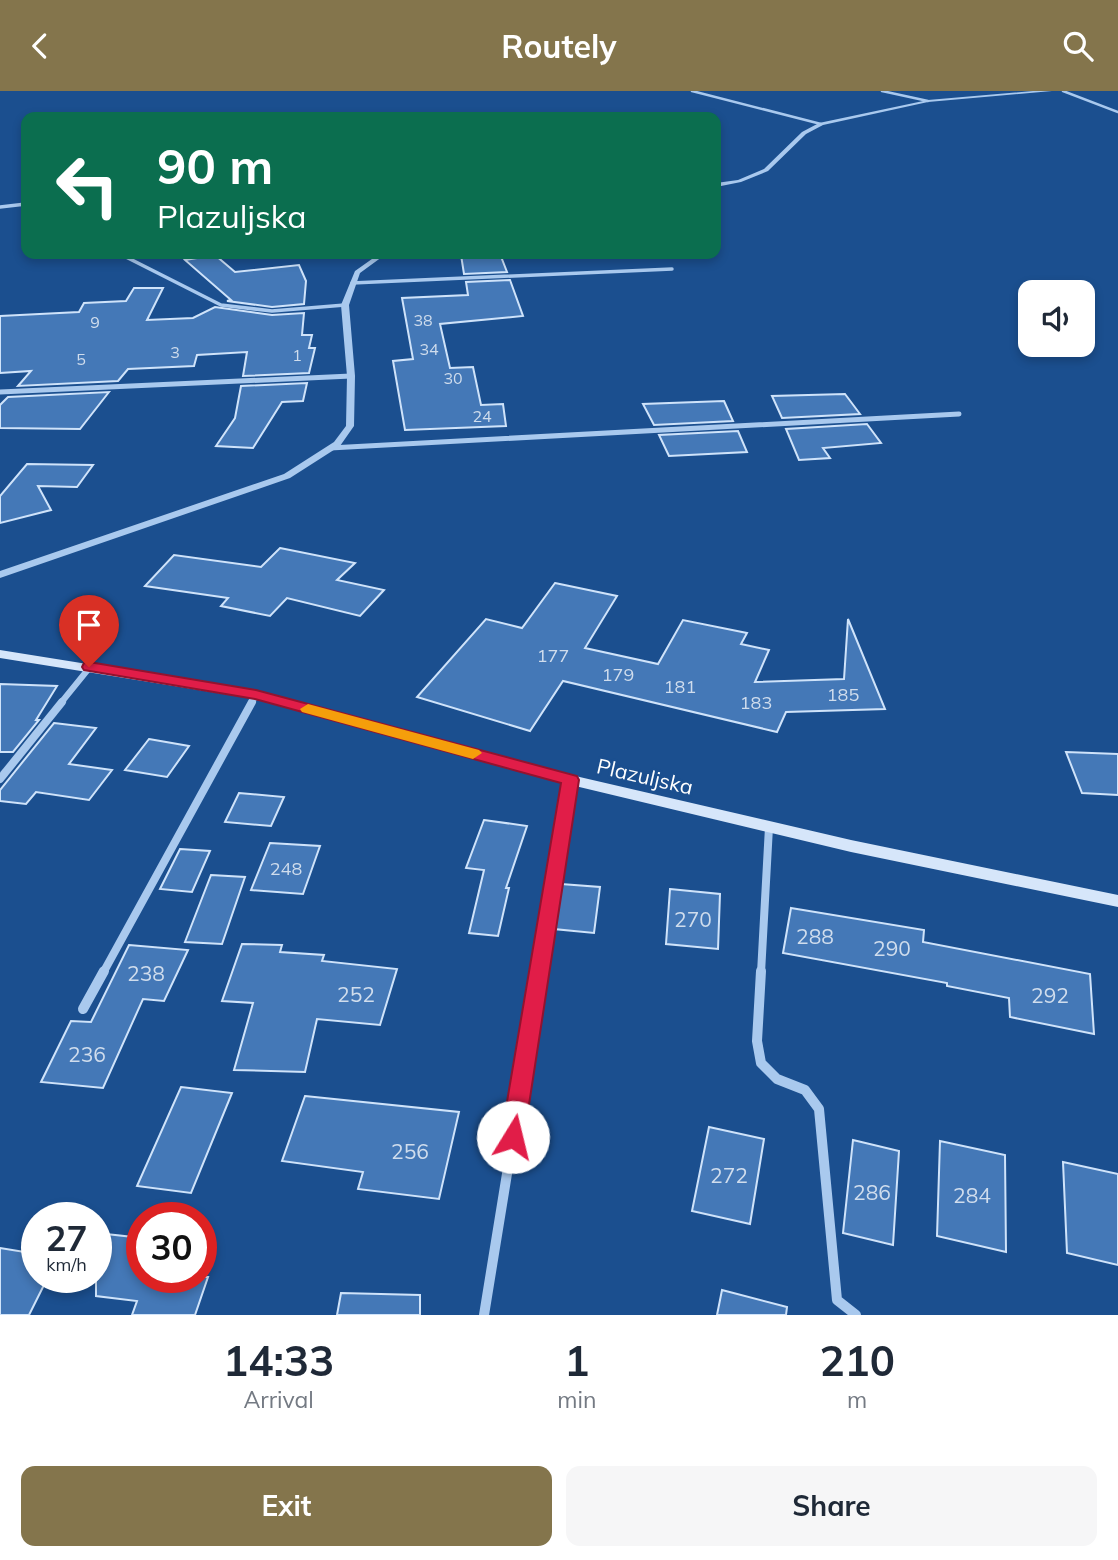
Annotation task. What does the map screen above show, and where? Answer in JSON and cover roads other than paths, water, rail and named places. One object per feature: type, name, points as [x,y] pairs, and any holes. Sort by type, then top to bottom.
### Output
[{"type":"main road","name":"Plazuljska","points":[[0,654],[256,695],[570,780],[769,827],[1118,901]]},
{"type":"street","points":[[692,91],[821,124]]},
{"type":"street","points":[[881,91],[928,101]]},
{"type":"street","points":[[721,184],[739,181],[766,170],[804,133],[821,124],[928,101],[1050,91]]},
{"type":"street","points":[[1063,91],[1118,112]]},
{"type":"street","points":[[0,207],[21,205]]},
{"type":"street","points":[[130,259],[221,305],[272,311],[345,305]]},
{"type":"street","points":[[0,575],[287,476],[337,444],[350,426],[351,376],[345,305],[356,272],[376,259]]},
{"type":"street","points":[[352,283],[672,269]]},
{"type":"street","points":[[0,392],[351,376]]},
{"type":"street","points":[[329,448],[959,414]]},
{"type":"street","points":[[0,779],[89,667]]},
{"type":"street","points":[[83,1009],[256,695]]},
{"type":"street","points":[[484,1315],[570,780]]},
{"type":"street","points":[[769,827],[757,1041],[761,1063],[777,1079],[805,1090],[819,1109],[837,1300],[856,1315]]}]
